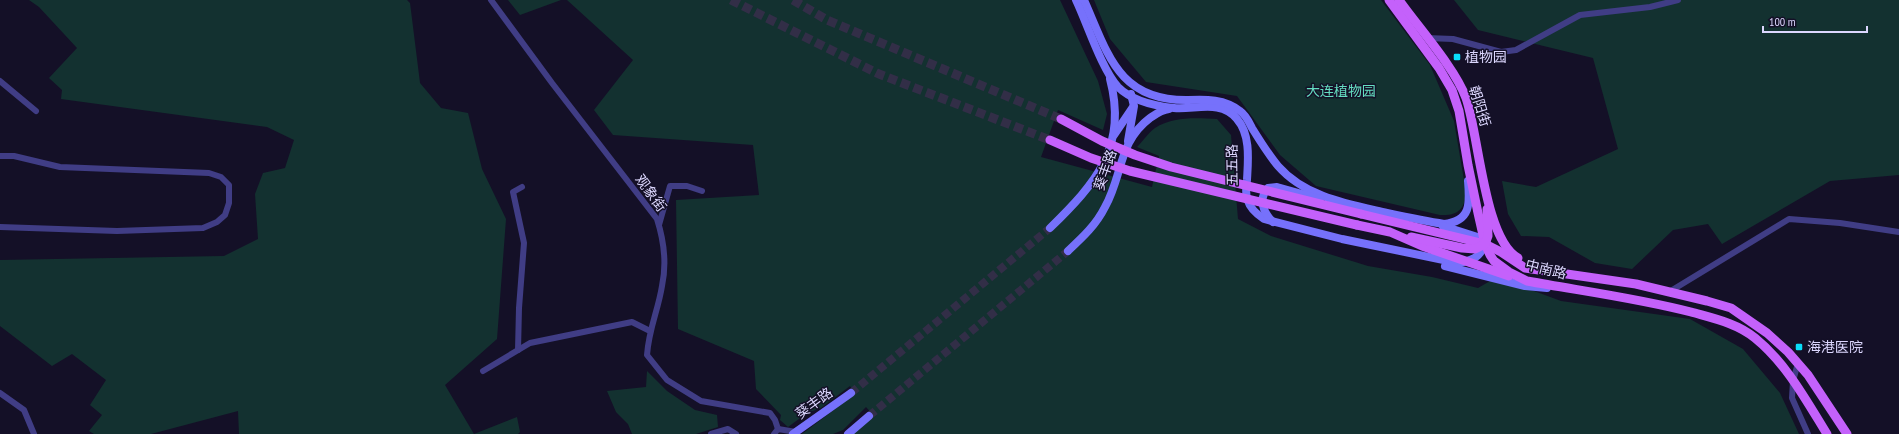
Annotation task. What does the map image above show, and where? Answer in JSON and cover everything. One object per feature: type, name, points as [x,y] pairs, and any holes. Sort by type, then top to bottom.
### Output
[{"type":"main road","points":[[1076,0],[1109,76],[1119,88],[1133,102],[1144,102],[1160,97]]},
{"type":"main road","name":"五五路","points":[[1084,0],[1111,61],[1124,78],[1134,87],[1160,97],[1177,100],[1213,99],[1240,111],[1278,166],[1292,179],[1315,193],[1346,204],[1433,222],[1454,223],[1461,219],[1467,211],[1469,204],[1468,165]]},
{"type":"main road","name":"中南路","points":[[1389,0],[1439,68],[1452,90],[1459,111],[1468,165],[1485,240],[1494,261],[1509,272],[1527,281],[1649,301],[1721,320],[1754,337],[1779,361],[1827,434]]},
{"type":"main road","name":"朝阳街","points":[[1399,0],[1459,83],[1471,114],[1485,190]]},
{"type":"main road","name":"葵丰路","points":[[1050,228],[1094,181],[1114,136],[1115,107],[1109,76]]},
{"type":"main road","points":[[1124,78],[1133,102],[1128,142]]},
{"type":"main road","points":[[1114,136],[1133,102]]},
{"type":"main road","name":"五五路","points":[[1144,102],[1175,108],[1210,106],[1227,111],[1237,119],[1246,137],[1248,158],[1248,202],[1257,214],[1264,219],[1342,239],[1446,262],[1470,262]]},
{"type":"main road","name":"葵丰路","points":[[1068,251],[1091,230],[1106,206],[1116,181],[1128,142],[1142,124],[1160,111],[1175,108]]},
{"type":"main road","points":[[1061,120],[1102,141],[1135,155],[1171,167],[1362,214],[1485,240]]},
{"type":"main road","points":[[1121,125],[1130,128]]},
{"type":"main road","name":"五五路","points":[[1050,140],[1091,158],[1130,171],[1390,232],[1422,246],[1527,281]]},
{"type":"main road","points":[[1273,222],[1264,212],[1262,197],[1265,191],[1272,186],[1313,198],[1346,204]]},
{"type":"main road","points":[[1470,262],[1477,258],[1482,251],[1485,240],[1488,223],[1485,190]]},
{"type":"main road","points":[[1485,190],[1495,224],[1502,240],[1515,256],[1543,272]]},
{"type":"main road","points":[[1433,222],[1485,240],[1525,268],[1543,272],[1636,284],[1731,308],[1767,333],[1798,364],[1825,399],[1847,434]]},
{"type":"main road","points":[[1390,232],[1462,248],[1475,249],[1485,240]]},
{"type":"main road","points":[[1342,239],[1525,286],[1565,288]]},
{"type":"main road","name":"葵丰路","points":[[794,433],[851,393]]},
{"type":"main road","points":[[848,434],[869,416]]},
{"type":"street","name":"观象街","points":[[491,0],[552,84],[656,219],[665,250],[663,286],[650,331],[647,355],[666,380],[701,401],[770,413],[775,420],[776,432]]},
{"type":"street","points":[[1427,38],[1453,40],[1501,52],[1516,50],[1580,15],[1650,7],[1678,0]]},
{"type":"street","points":[[0,81],[36,110]]},
{"type":"street","points":[[0,156],[14,156],[60,167],[209,173],[221,177],[229,185],[229,203],[224,215],[217,222],[203,228],[117,231],[0,227]]},
{"type":"street","points":[[658,225],[670,186],[687,186],[702,191]]},
{"type":"street","points":[[518,350],[519,308],[524,243],[513,192],[522,187]]},
{"type":"street","points":[[1669,292],[1790,219],[1899,232]]},
{"type":"street","points":[[484,371],[530,343],[632,322],[650,331]]},
{"type":"street","points":[[1798,364],[1793,381],[1792,398],[1808,434]]},
{"type":"street","points":[[0,393],[24,410],[34,434]]},
{"type":"street","points":[[712,434],[728,429],[736,434]]},
{"type":"street","points":[[776,432],[794,433]]},
{"type":"green space","points":[[29,0],[407,0],[410,3],[420,83],[441,108],[468,113],[482,169],[506,219],[497,339],[445,385],[474,434],[239,434],[238,411],[151,434],[94,434],[89,431],[102,415],[90,405],[106,380],[72,354],[52,366],[0,326],[0,260],[224,256],[258,239],[255,194],[263,173],[285,168],[294,140],[267,127],[61,99],[62,90],[49,78],[77,48],[39,7]]},
{"type":"green space","points":[[508,0],[561,0],[520,15]]},
{"type":"green space","points":[[567,0],[1060,0],[1098,81],[1107,114],[1103,130],[1058,110],[1041,157],[1152,187],[1159,156],[1137,147],[1150,132],[1169,121],[1193,118],[1217,119],[1231,135],[1238,219],[1271,236],[1368,266],[1432,277],[1478,288],[1497,277],[1561,301],[1690,319],[1743,349],[1780,393],[1799,434],[852,434],[874,416],[866,407],[843,430],[833,434],[802,434],[855,394],[850,386],[821,408],[807,413],[788,427],[780,420],[781,415],[756,389],[754,361],[678,329],[676,200],[759,195],[753,145],[613,135],[594,110],[633,60]]},
{"type":"green space","name":"大连植物园","points":[[1094,0],[1381,0],[1430,65],[1454,121],[1466,192],[1462,207],[1455,213],[1440,215],[1316,186],[1280,155],[1237,96],[1146,82],[1110,39]]},
{"type":"green space","points":[[1454,0],[1899,0],[1899,175],[1830,181],[1722,244],[1708,224],[1673,230],[1632,269],[1595,263],[1549,237],[1521,236],[1508,214],[1502,181],[1536,187],[1618,149],[1593,58],[1478,30]]},
{"type":"green space","points":[[647,371],[667,391],[695,410],[717,415],[718,427],[696,434],[632,434],[628,424],[616,412],[607,391],[646,387]]},
{"type":"green space","points":[[517,417],[520,432],[518,434],[474,434]]},
{"type":"tunnel","points":[[731,0],[879,74],[1050,140]]},
{"type":"tunnel","points":[[793,0],[827,20],[1061,119]]},
{"type":"tunnel","points":[[851,393],[1050,228]]},
{"type":"tunnel","points":[[869,416],[1068,251]]},
{"type":"place","name":"植物园","points":[[1457,57]]},
{"type":"place","name":"海港医院","points":[[1799,347]]}]
